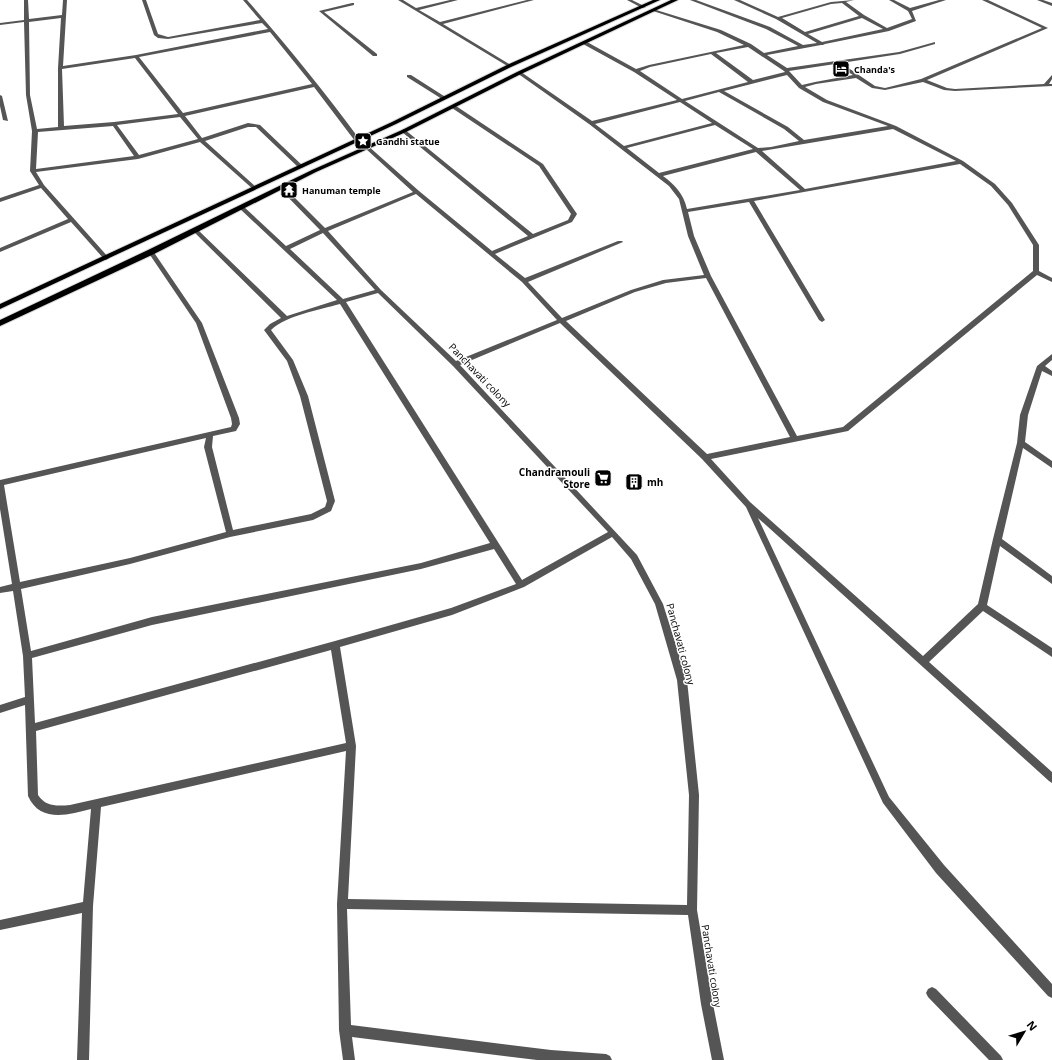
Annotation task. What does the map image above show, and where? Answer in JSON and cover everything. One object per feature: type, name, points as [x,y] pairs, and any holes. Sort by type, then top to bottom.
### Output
[{"type":"main road","points":[[0,307],[301,167],[509,66],[657,0]]},
{"type":"main road","points":[[0,323],[151,252],[314,171],[404,131],[519,73],[675,0]]},
{"type":"main road","points":[[191,218],[204,225]]},
{"type":"street","points":[[26,0],[28,95],[35,131],[33,171],[42,186],[106,258]]},
{"type":"street","points":[[61,128],[60,68],[65,0]]},
{"type":"street","points":[[144,0],[156,35],[160,37],[168,38],[264,21]]},
{"type":"street","points":[[245,0],[272,30],[357,140]]},
{"type":"street","points":[[346,0],[352,4],[321,11],[375,55]]},
{"type":"street","points":[[400,0],[509,66]]},
{"type":"street","points":[[417,9],[456,0]]},
{"type":"street","points":[[439,24],[532,0]]},
{"type":"street","points":[[630,0],[644,6]]},
{"type":"street","points":[[692,0],[768,28],[802,47]]},
{"type":"street","points":[[736,0],[778,18],[806,33],[822,44]]},
{"type":"street","points":[[778,18],[842,1],[852,0]]},
{"type":"street","points":[[764,54],[822,44],[887,30],[914,20],[910,10],[891,0]]},
{"type":"street","points":[[910,10],[944,0]]},
{"type":"street","points":[[984,0],[1052,31]]},
{"type":"street","points":[[1039,0],[1052,5]]},
{"type":"street","points":[[842,1],[862,16],[887,30]]},
{"type":"street","points":[[656,10],[719,31],[749,45],[787,71],[801,87],[824,102],[894,127],[961,162],[993,185],[1010,204],[1036,245],[1036,272]]},
{"type":"street","points":[[0,24],[64,16]]},
{"type":"street","points":[[806,33],[862,16]]},
{"type":"street","points":[[838,63],[874,87],[881,89],[923,80],[1046,28]]},
{"type":"street","points":[[60,68],[136,56],[272,30]]},
{"type":"street","points":[[585,43],[636,71],[757,150],[804,192]]},
{"type":"street","points":[[591,123],[721,91],[787,71],[900,53],[934,43]]},
{"type":"street","points":[[636,71],[649,66],[749,45]]},
{"type":"street","points":[[711,52],[752,82]]},
{"type":"street","points":[[136,56],[201,140],[254,188]]},
{"type":"street","points":[[519,73],[591,123],[659,175],[682,199],[691,236],[708,276],[794,438]]},
{"type":"street","points":[[409,76],[444,98]]},
{"type":"street","points":[[801,87],[815,83],[858,76]]},
{"type":"street","points":[[923,80],[946,89],[955,90],[1049,85],[1052,76]]},
{"type":"street","points":[[35,131],[114,124],[181,115],[316,85]]},
{"type":"street","points":[[721,91],[786,128],[803,142]]},
{"type":"street","points":[[0,96],[6,120]]},
{"type":"street","points":[[454,107],[541,165],[574,214],[570,221],[492,253]]},
{"type":"street","points":[[623,148],[716,123]]},
{"type":"street","points":[[114,124],[138,157]]},
{"type":"street","points":[[33,171],[138,157],[201,140],[248,125],[258,126],[301,167]]},
{"type":"street","points":[[659,175],[757,150],[771,149],[803,142],[894,127]]},
{"type":"street","points":[[404,131],[532,236]]},
{"type":"street","points":[[367,147],[417,192],[524,281],[562,321],[705,457],[747,504],[1052,778]]},
{"type":"street","points":[[685,212],[804,192],[961,162]]},
{"type":"street","points":[[0,200],[42,186]]},
{"type":"street","name":"Panchavati colony","points":[[281,188],[324,230],[379,291],[455,364],[613,533],[634,557],[659,604],[682,680],[694,795],[692,910],[707,1004],[718,1060]]},
{"type":"street","points":[[287,248],[324,230],[417,192]]},
{"type":"street","points":[[751,201],[822,320]]},
{"type":"street","points":[[241,206],[342,301],[521,585]]},
{"type":"street","points":[[0,250],[72,220]]},
{"type":"street","points":[[195,230],[286,319]]},
{"type":"street","points":[[524,281],[620,242]]},
{"type":"street","points":[[151,252],[199,323],[236,424],[233,429],[0,483],[27,656],[31,728],[31,788],[36,802],[44,809],[54,811],[351,746]]},
{"type":"street","points":[[1036,272],[1052,280]]},
{"type":"street","points":[[705,457],[845,429],[1036,272]]},
{"type":"street","points":[[455,364],[633,291],[665,281],[708,276]]},
{"type":"street","points":[[0,590],[130,561],[230,534],[314,517],[328,509],[331,500],[304,396],[290,360],[267,330],[270,326],[286,319],[379,291]]},
{"type":"street","points":[[923,662],[982,606],[1021,442],[1024,415],[1040,366],[1052,356]]},
{"type":"street","points":[[1040,366],[1052,374]]},
{"type":"street","points":[[210,434],[208,452],[230,534]]},
{"type":"street","points":[[1021,442],[1052,465]]},
{"type":"street","points":[[747,504],[822,667],[886,800],[940,868],[1052,992]]},
{"type":"street","points":[[31,728],[335,645],[452,611],[521,585],[613,533]]},
{"type":"street","points":[[997,539],[1052,581]]},
{"type":"street","points":[[27,656],[152,621],[421,566],[495,545]]},
{"type":"street","points":[[982,606],[1048,645],[1052,653]]},
{"type":"street","points":[[335,645],[351,746],[342,904],[345,1030],[349,1060]]},
{"type":"street","points":[[0,709],[29,700]]},
{"type":"street","points":[[83,1060],[88,906],[96,803]]},
{"type":"street","points":[[342,904],[692,910]]},
{"type":"street","points":[[0,925],[88,906]]},
{"type":"street","points":[[932,993],[997,1060]]},
{"type":"street","points":[[345,1030],[551,1056],[606,1060]]},
{"type":"place","name":"Chanda's","points":[[841,69]]},
{"type":"place","name":"Gandhi statue","points":[[363,141]]},
{"type":"place","name":"Hanuman temple","points":[[289,190]]},
{"type":"place","name":"Chandramouli Store","points":[[603,478]]},
{"type":"place","name":"mh","points":[[634,482]]}]
